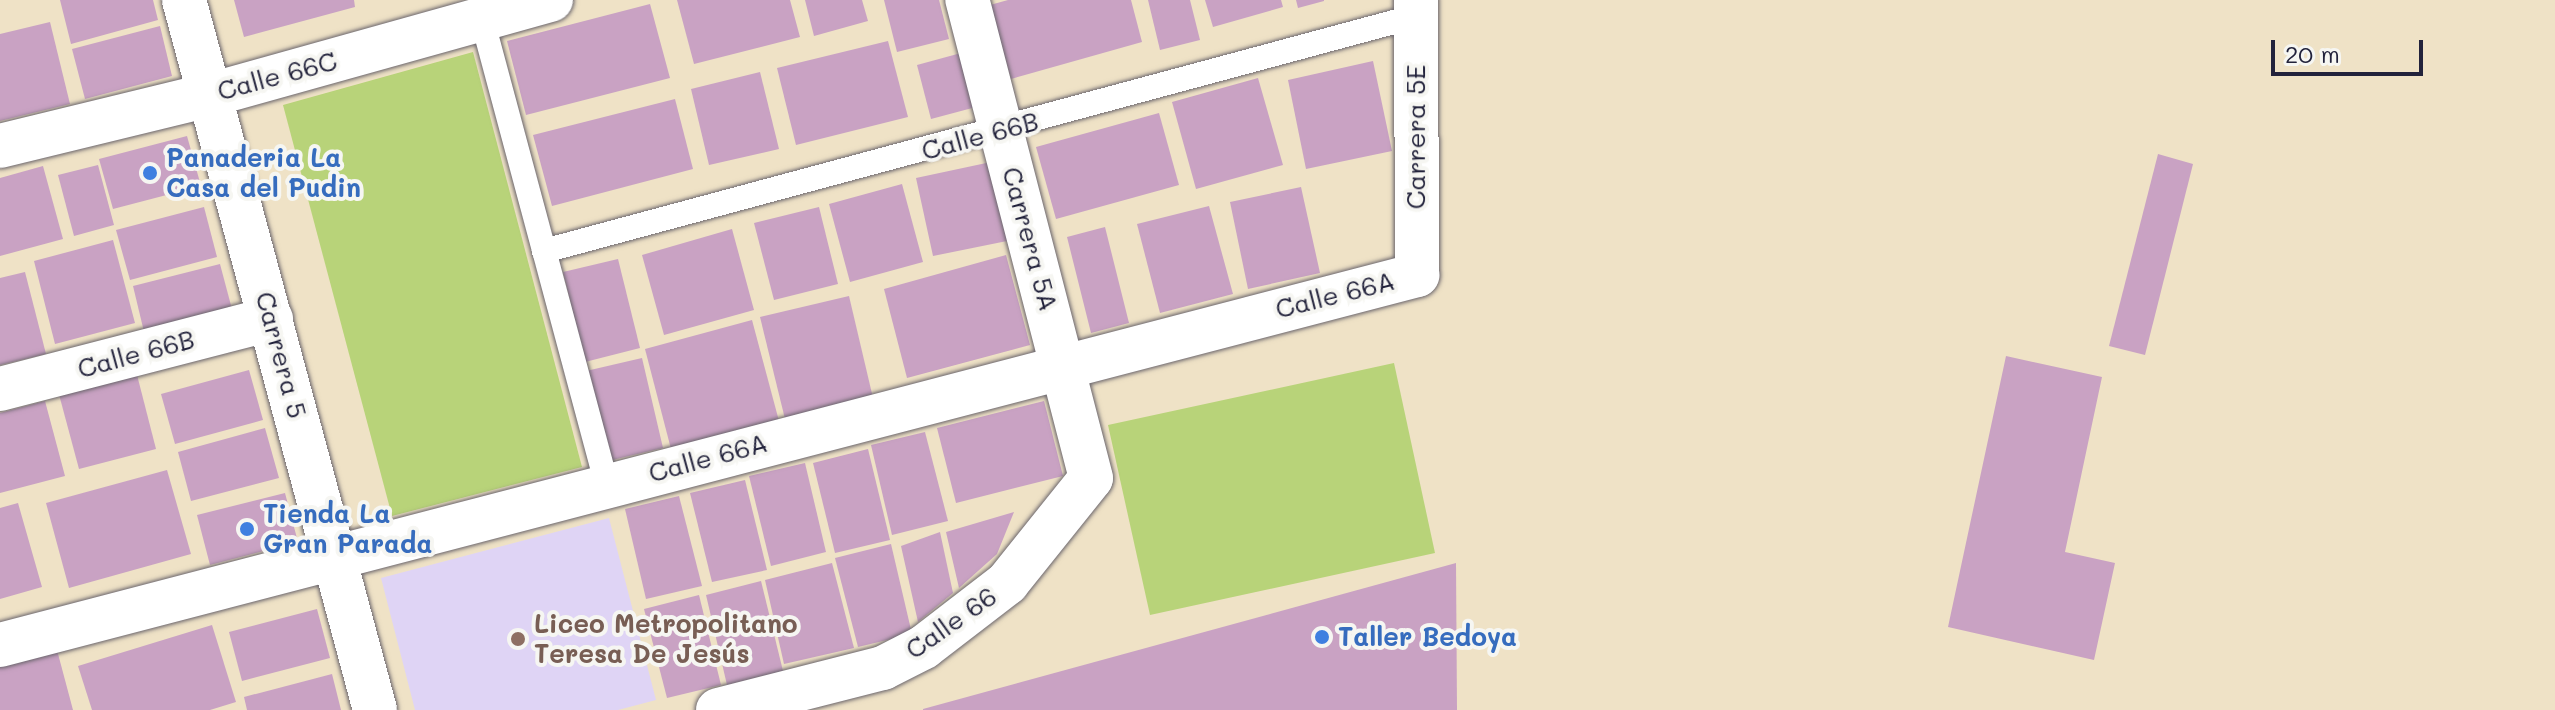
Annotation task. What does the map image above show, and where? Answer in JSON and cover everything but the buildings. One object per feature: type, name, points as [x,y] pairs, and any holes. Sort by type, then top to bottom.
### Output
[{"type":"street","name":"Carrera 5","points":[[184,0],[375,710]]},
{"type":"street","name":"Calle 66C","points":[[0,146],[210,95],[551,0]]},
{"type":"street","name":"Carrera 5A","points":[[967,0],[1091,478]]},
{"type":"street","name":"Carrera 5E","points":[[1416,8],[1417,275]]},
{"type":"street","name":"Calle 66A","points":[[0,645],[1063,364],[1417,275]]},
{"type":"street","name":"Calle 66B","points":[[0,389],[271,319]]},
{"type":"street","name":"Calle 66","points":[[718,710],[883,668],[924,647],[1007,583],[1091,478]]},
{"type":"lane","name":"Calle 66B","points":[[544,251],[1002,130],[1416,8]]},
{"type":"lane","points":[[482,19],[607,484]]},
{"type":"shaded area","name":"Liceo Metropolitano Teresa De Jesús","points":[[609,518],[656,700],[618,710],[415,710],[381,578]]},
{"type":"green space","points":[[473,52],[582,467],[392,516],[283,105]]},
{"type":"green space","points":[[1394,363],[1435,553],[1150,615],[1108,425]]},
{"type":"place","name":"Panaderia La Casa del Pudin","points":[[150,173]]},
{"type":"place","name":"Tienda La Gran Parada","points":[[247,529]]},
{"type":"place","name":"Taller Bedoya","points":[[1322,637]]},
{"type":"place","name":"Liceo Metropolitano Teresa De Jesús","points":[[518,639]]}]
